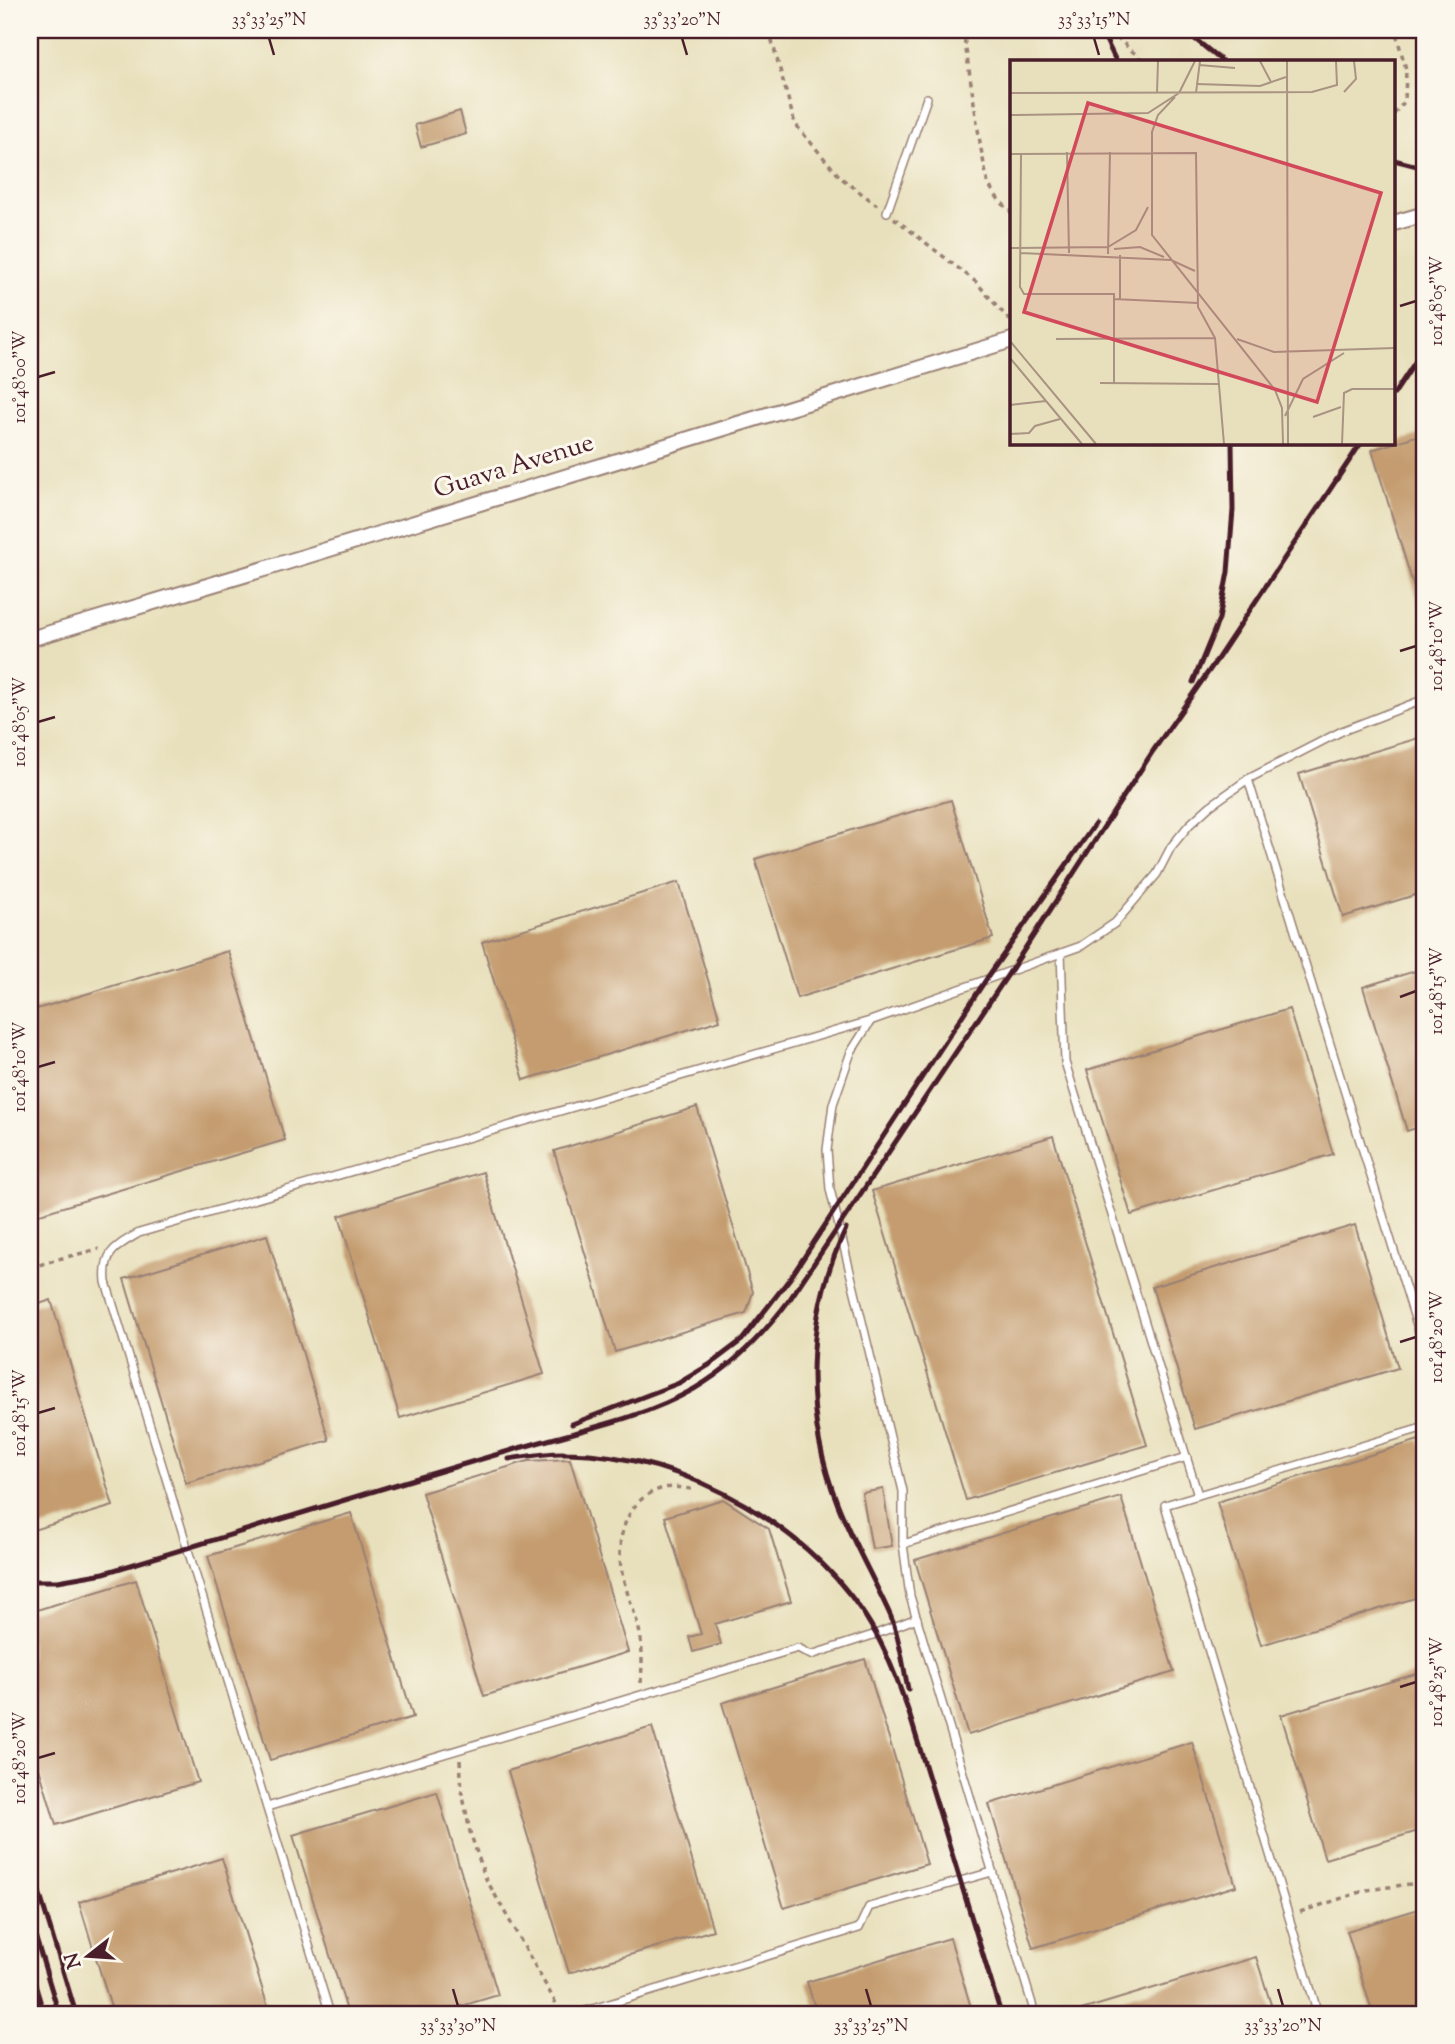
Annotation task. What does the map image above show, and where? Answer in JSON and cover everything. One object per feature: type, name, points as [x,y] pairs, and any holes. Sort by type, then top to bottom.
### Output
[{"type":"street","points":[[1396,222],[1425,214]]},
{"type":"street","name":"Guava Avenue","points":[[30,639],[1010,341]]},
{"type":"lane","points":[[887,212],[927,98]]},
{"type":"lane","points":[[330,2014],[106,1282],[104,1266],[109,1254],[139,1233],[870,1021],[1081,946],[1115,923],[1157,874],[1171,847],[1209,806],[1248,779],[1342,731],[1425,699]]},
{"type":"lane","points":[[1248,779],[1425,1351]]},
{"type":"lane","points":[[1061,953],[1065,1062],[1198,1494]]},
{"type":"lane","points":[[870,1021],[850,1052],[833,1104],[827,1150],[830,1189],[903,1491],[903,1544],[910,1596],[1035,2014]]},
{"type":"lane","points":[[1318,2014],[1165,1505],[1425,1427]]},
{"type":"lane","points":[[903,1544],[1187,1457]]},
{"type":"lane","points":[[267,1807],[799,1648],[811,1655],[917,1618]]},
{"type":"lane","points":[[576,2014],[859,1928],[869,1907],[992,1872]]},
{"type":"path","points":[[769,30],[795,124],[841,178],[976,282],[1010,321]]},
{"type":"path","points":[[962,30],[988,184],[1010,211]]},
{"type":"path","points":[[1109,30],[1142,60]]},
{"type":"path","points":[[1395,30],[1406,69],[1405,101],[1396,112]]},
{"type":"path","points":[[30,1268],[122,1243]]},
{"type":"path","points":[[640,1696],[643,1655],[620,1556],[622,1530],[631,1511],[648,1495],[665,1488],[691,1489]]},
{"type":"path","points":[[459,1750],[462,1791],[470,1832],[485,1877],[562,2014]]},
{"type":"path","points":[[1288,1915],[1367,1890],[1425,1882]]},
{"type":"building","points":[[460,111],[466,134],[421,147],[415,125]]},
{"type":"building","points":[[1425,433],[1425,614],[1422,614],[1372,450]]},
{"type":"building","points":[[1425,736],[1425,892],[1343,917],[1299,774]]},
{"type":"building","points":[[951,800],[993,938],[797,998],[755,859]]},
{"type":"building","points":[[679,882],[720,1020],[524,1080],[482,942]]},
{"type":"building","points":[[228,951],[285,1140],[30,1217],[30,1011]]},
{"type":"building","points":[[1425,968],[1425,1125],[1407,1131],[1363,987]]},
{"type":"building","points":[[1289,1009],[1333,1154],[1131,1215],[1087,1070]]},
{"type":"building","points":[[697,1107],[753,1292],[746,1313],[615,1352],[554,1151]]},
{"type":"building","points":[[1053,1136],[1147,1445],[966,1500],[872,1191]]},
{"type":"building","points":[[483,1172],[544,1374],[400,1418],[339,1216]]},
{"type":"building","points":[[1355,1225],[1398,1368],[1195,1429],[1152,1287]]},
{"type":"building","points":[[267,1235],[329,1440],[186,1483],[124,1279]]},
{"type":"building","points":[[51,1300],[113,1506],[30,1531],[30,1307]]},
{"type":"building","points":[[1419,1440],[1425,1459],[1425,1595],[1261,1645],[1217,1502]]},
{"type":"building","points":[[570,1459],[628,1652],[484,1696],[422,1493],[528,1461]]},
{"type":"building","points":[[883,1489],[892,1546],[872,1549],[862,1493]]},
{"type":"building","points":[[1121,1497],[1174,1672],[968,1735],[915,1560]]},
{"type":"building","points":[[723,1499],[769,1529],[791,1601],[715,1624],[721,1644],[693,1652],[689,1637],[701,1634],[665,1517]]},
{"type":"building","points":[[351,1513],[413,1717],[270,1760],[208,1556]]},
{"type":"building","points":[[136,1580],[198,1782],[56,1825],[30,1738],[30,1612]]},
{"type":"building","points":[[865,1659],[927,1864],[784,1908],[722,1703]]},
{"type":"building","points":[[1425,1671],[1425,1829],[1325,1859],[1281,1715]]},
{"type":"building","points":[[652,1727],[713,1930],[569,1973],[508,1771]]},
{"type":"building","points":[[1192,1742],[1236,1886],[1033,1948],[989,1804]]},
{"type":"building","points":[[437,1792],[498,1995],[435,2014],[348,2014],[293,1835]]},
{"type":"building","points":[[222,1858],[270,2014],[113,2014],[79,1902]]},
{"type":"building","points":[[1425,1907],[1425,2014],[1373,2014],[1347,1931]]},
{"type":"building","points":[[950,1938],[973,2014],[817,2014],[807,1982]]},
{"type":"building","points":[[1256,1957],[1274,2014],[1078,2014],[1078,2011]]},
{"type":"railway","points":[[1101,30],[1116,60]]},
{"type":"railway","points":[[1184,30],[1221,60]]},
{"type":"railway","points":[[1396,161],[1425,168]]},
{"type":"railway","points":[[1396,391],[1425,347]]},
{"type":"railway","points":[[1193,682],[1219,619],[1228,572],[1233,510],[1232,444]]},
{"type":"railway","points":[[30,1581],[58,1581],[104,1573],[627,1418],[694,1389],[734,1360],[758,1337],[790,1299],[1011,970],[1153,751],[1360,444]]},
{"type":"railway","points":[[572,1424],[679,1383],[742,1340],[791,1277],[987,978],[1095,824]]},
{"type":"railway","points":[[846,1229],[822,1296],[813,1366],[814,1402],[819,1437],[838,1505],[894,1625],[908,1689]]},
{"type":"railway","points":[[509,1459],[560,1453],[612,1457],[657,1467],[702,1483],[744,1504],[784,1531],[820,1562],[851,1596],[876,1634],[902,1693],[1001,2014]]},
{"type":"railway","points":[[30,1862],[76,2014]]},
{"type":"railway","points":[[30,1919],[59,2014]]},
{"type":"railway","points":[[30,1968],[44,2014]]}]
